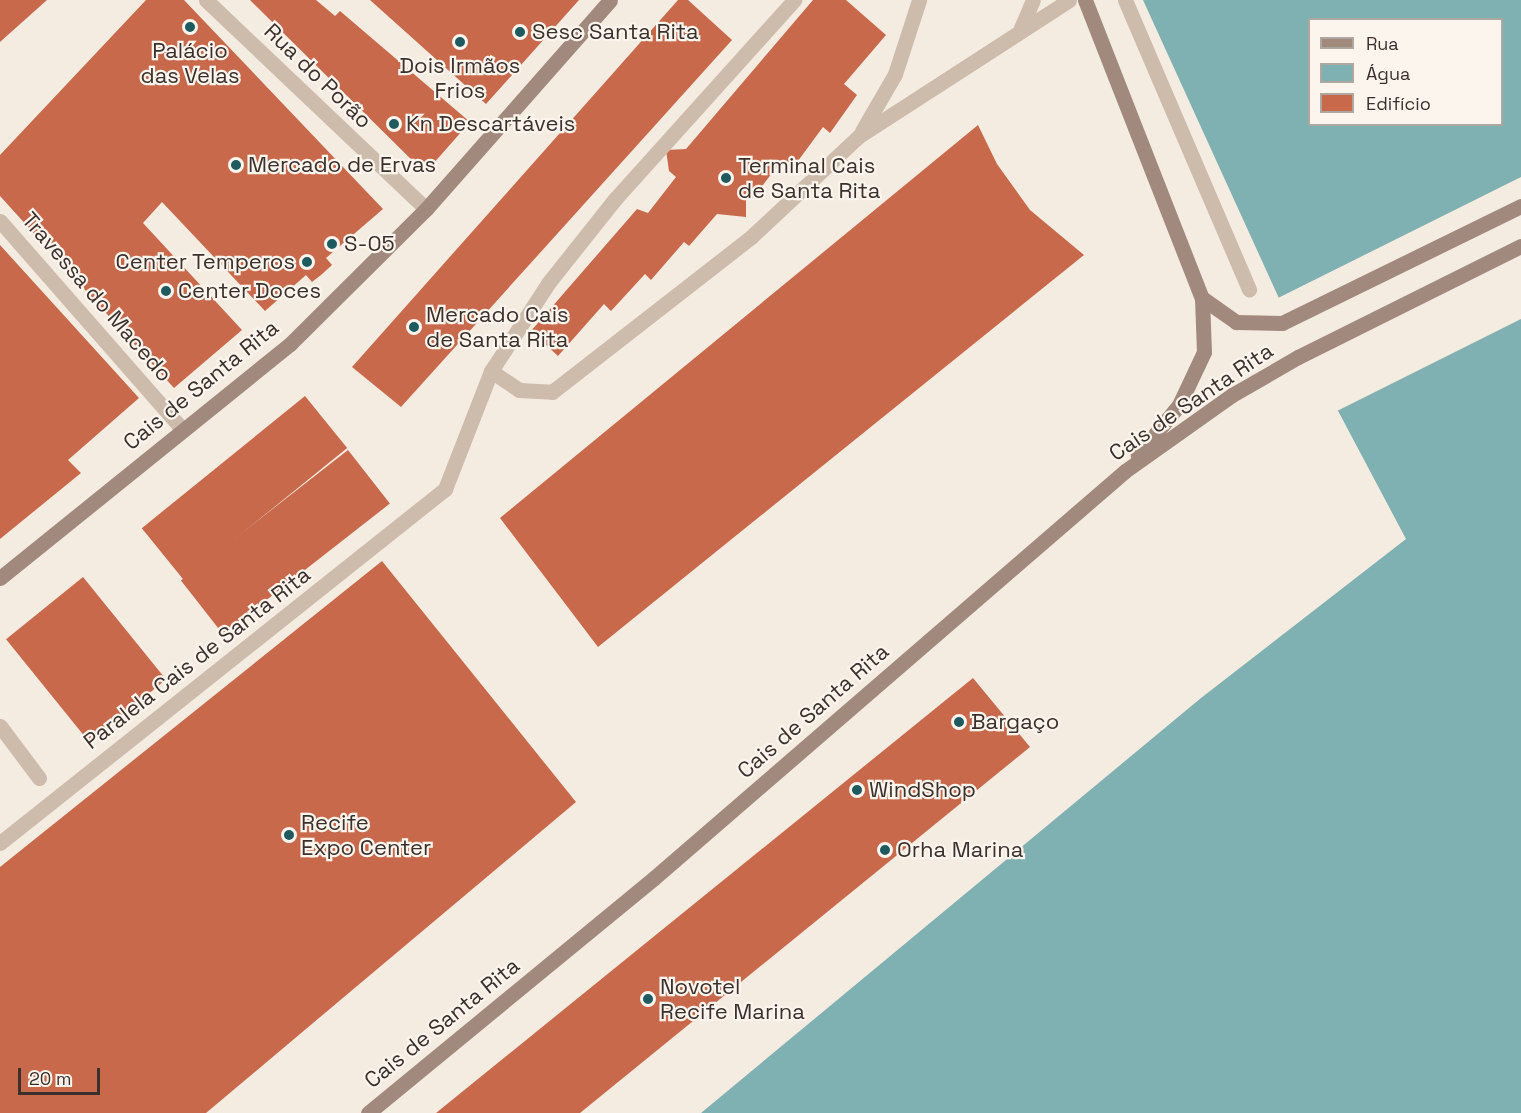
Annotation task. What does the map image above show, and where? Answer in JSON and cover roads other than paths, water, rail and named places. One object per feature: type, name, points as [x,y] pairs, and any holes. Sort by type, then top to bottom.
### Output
[{"type":"main road","name":"Cais de Santa Rita","points":[[0,578],[290,344],[426,209],[610,0]]},
{"type":"main road","points":[[1085,0],[1202,298],[1204,351],[1179,405],[1125,471]]},
{"type":"main road","points":[[1202,298],[1236,322],[1282,323],[1521,206]]},
{"type":"main road","name":"Cais de Santa Rita","points":[[368,1113],[646,885],[1125,471],[1232,395],[1298,357],[1521,246]]},
{"type":"street","name":"Rua do Porão","points":[[206,0],[426,209]]},
{"type":"street","name":"Paralela Cais de Santa Rita","points":[[0,843],[445,489],[491,371],[549,282],[615,199],[794,0]]},
{"type":"street","points":[[859,136],[895,74],[919,0]]},
{"type":"street","points":[[1019,30],[1033,0]]},
{"type":"street","points":[[491,371],[519,390],[552,392],[751,237],[859,136],[1019,30],[1069,0]]},
{"type":"street","points":[[1125,0],[1249,290]]},
{"type":"street","name":"Travessa do Macedo","points":[[0,221],[183,430]]},
{"type":"street","points":[[0,726],[39,778]]},
{"type":"water","points":[[1143,0],[1521,0],[1521,1113],[701,1113],[1201,698],[1406,539],[1283,307]]},
{"type":"place","name":"Palácio das Velas","points":[[190,27]]},
{"type":"place","name":"Sesc Santa Rita","points":[[520,32]]},
{"type":"place","name":"Dois Irmãos Frios","points":[[460,42]]},
{"type":"place","name":"Kn Descartáveis","points":[[394,124]]},
{"type":"place","name":"Mercado de Ervas","points":[[236,165]]},
{"type":"place","name":"Terminal Cais de Santa Rita","points":[[726,178]]},
{"type":"place","name":"S-05","points":[[332,244]]},
{"type":"place","name":"Center Temperos","points":[[307,262]]},
{"type":"place","name":"Center Doces","points":[[166,291]]},
{"type":"place","name":"Mercado Cais de Santa Rita","points":[[414,327]]},
{"type":"place","name":"Bargaço","points":[[959,722]]},
{"type":"place","name":"WindShop","points":[[857,790]]},
{"type":"place","name":"Recife Expo Center","points":[[289,835]]},
{"type":"place","name":"Orha Marina","points":[[885,850]]},
{"type":"place","name":"Novotel Recife Marina","points":[[648,999]]}]
